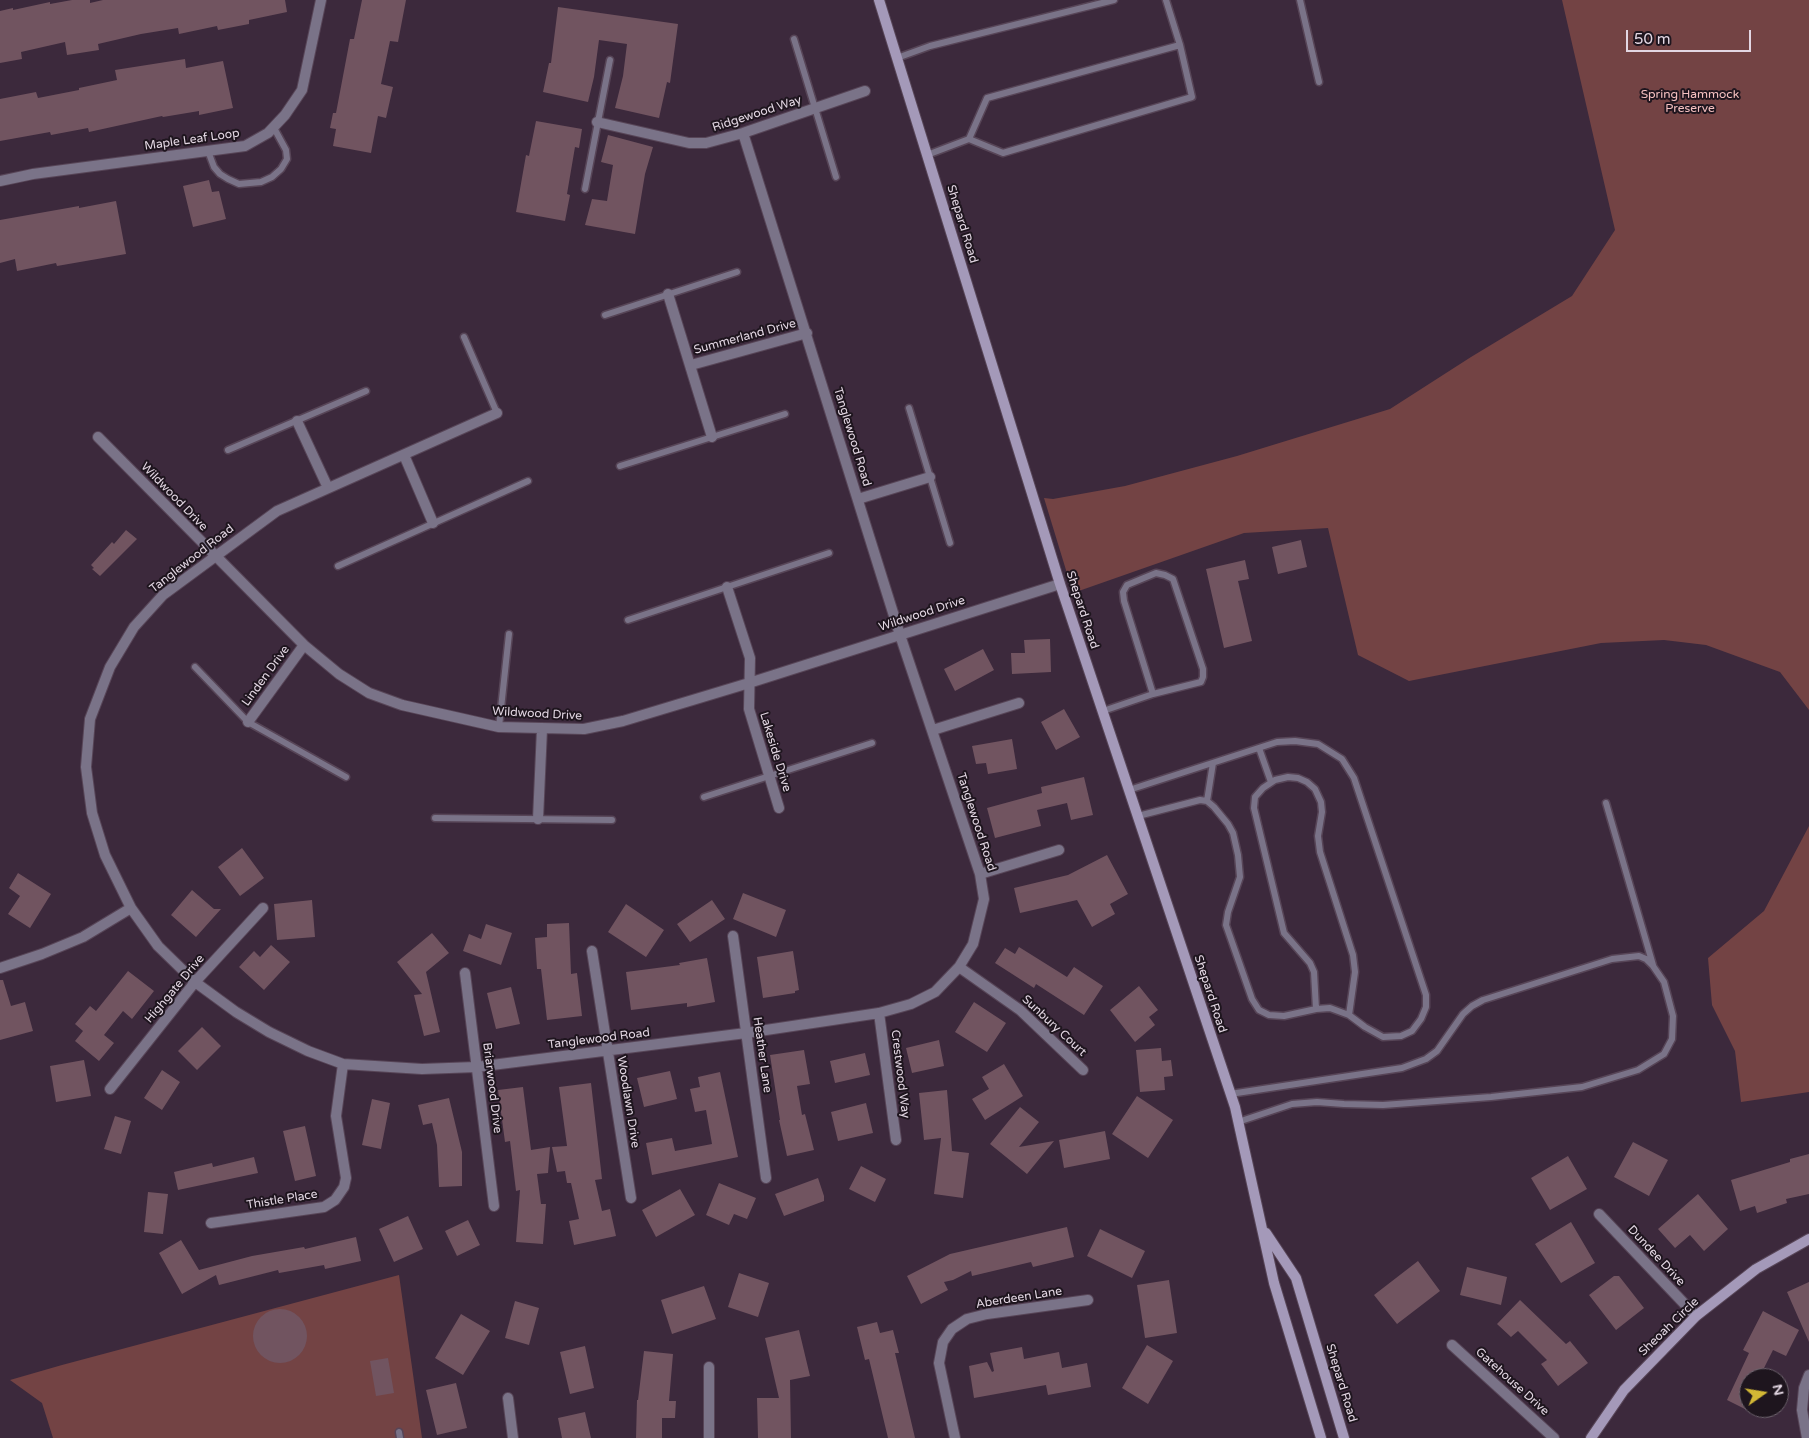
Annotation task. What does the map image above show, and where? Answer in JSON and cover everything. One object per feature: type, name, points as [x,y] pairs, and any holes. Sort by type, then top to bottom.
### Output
[{"type":"street","name":"Maple Leaf Loop","points":[[0,181],[33,174],[245,146],[274,128],[302,90],[321,0]]},
{"type":"street","name":"Shepard Road","points":[[879,0],[1060,584],[1230,1094],[1263,1228],[1274,1283],[1321,1438]]},
{"type":"street","name":"Ridgewood Way","points":[[598,122],[688,142],[706,143],[743,133],[864,91]]},
{"type":"street","name":"Tanglewood Road","points":[[497,413],[277,511],[163,596],[134,627],[110,667],[90,719],[86,767],[92,813],[104,855],[131,908],[158,946],[195,982],[236,1012],[269,1032],[308,1051],[343,1064],[422,1069],[476,1067],[746,1033],[879,1013],[911,1004],[935,992],[959,967],[973,944],[984,898],[980,874],[900,635],[743,133]]},
{"type":"street","name":"Summerland Drive","points":[[668,294],[712,437]]},
{"type":"street","name":"Summerland Drive","points":[[691,365],[807,333]]},
{"type":"street","points":[[297,420],[328,488]]},
{"type":"street","name":"Wildwood Drive","points":[[98,437],[304,645],[339,674],[369,693],[402,705],[500,727],[584,730],[623,721],[1060,584]]},
{"type":"street","points":[[404,455],[433,523]]},
{"type":"street","points":[[858,499],[930,477]]},
{"type":"street","name":"Lakeside Drive","points":[[727,587],[750,658],[749,709],[779,808]]},
{"type":"street","name":"Linden Drive","points":[[248,722],[304,645]]},
{"type":"street","points":[[933,730],[1019,702]]},
{"type":"street","points":[[538,819],[542,729]]},
{"type":"street","points":[[980,874],[1059,850]]},
{"type":"street","points":[[0,968],[42,954],[83,937],[131,908]]},
{"type":"street","name":"Highgate Drive","points":[[110,1089],[195,982],[263,908]]},
{"type":"street","name":"Heather Lane","points":[[733,936],[766,1178]]},
{"type":"street","name":"Woodlawn Drive","points":[[592,951],[631,1198]]},
{"type":"street","name":"Sunbury Court","points":[[959,967],[1020,1010],[1083,1070]]},
{"type":"street","name":"Briarwood Drive","points":[[464,973],[494,1206]]},
{"type":"street","name":"Crestwood Way","points":[[879,1013],[896,1140]]},
{"type":"street","name":"Thistle Place","points":[[211,1223],[324,1207],[335,1200],[344,1187],[346,1178],[336,1116],[343,1064]]},
{"type":"street","name":"Dundee Drive","points":[[1599,1214],[1696,1316]]},
{"type":"street","name":"Shepard Road","points":[[1263,1228],[1296,1278],[1344,1438]]},
{"type":"street","name":"Sheoah Circle","points":[[1591,1438],[1624,1390],[1696,1316],[1756,1269],[1809,1239]]},
{"type":"street","name":"Aberdeen Lane","points":[[955,1438],[939,1363],[942,1342],[952,1329],[967,1319],[987,1314],[1088,1300]]},
{"type":"street","name":"Gatehouse Drive","points":[[1452,1344],[1554,1438]]},
{"type":"street","points":[[709,1367],[709,1438]]},
{"type":"street","points":[[1807,1438],[1802,1410],[1804,1388],[1809,1375]]},
{"type":"street","points":[[508,1398],[513,1438]]},
{"type":"lane","points":[[897,58],[930,46],[1114,0]]},
{"type":"lane","points":[[927,154],[969,139],[1003,153],[1192,97],[1180,45],[1166,0]]},
{"type":"lane","points":[[1300,0],[1319,82]]},
{"type":"lane","points":[[794,39],[836,177]]},
{"type":"lane","points":[[969,139],[987,98],[1180,45]]},
{"type":"lane","points":[[585,189],[610,60]]},
{"type":"lane","points":[[208,151],[214,167],[228,179],[239,184],[260,182],[276,173],[287,159],[286,150],[274,128]]},
{"type":"lane","points":[[605,315],[737,272]]},
{"type":"lane","points":[[464,337],[497,413]]},
{"type":"lane","points":[[228,450],[366,391]]},
{"type":"lane","points":[[909,408],[950,543]]},
{"type":"lane","points":[[620,466],[785,414]]},
{"type":"lane","points":[[338,566],[528,481]]},
{"type":"lane","points":[[628,620],[829,553]]},
{"type":"lane","points":[[1103,711],[1153,694],[1201,682],[1203,677],[1203,669],[1173,579],[1156,573],[1127,585],[1123,592],[1124,601],[1153,694]]},
{"type":"lane","points":[[500,727],[510,634]]},
{"type":"lane","points":[[195,667],[248,722],[346,778]]},
{"type":"lane","points":[[1129,790],[1277,742],[1295,741],[1318,744],[1342,759],[1354,778],[1426,995],[1426,1008],[1412,1031],[1401,1036],[1383,1036],[1365,1027],[1349,1015],[1330,1008],[1284,1016],[1269,1015],[1259,1010],[1252,999],[1226,925],[1228,912],[1240,877],[1235,840],[1228,824],[1207,801],[1200,800],[1138,816]]},
{"type":"lane","points":[[704,797],[872,743]]},
{"type":"lane","points":[[1259,748],[1271,782]]},
{"type":"lane","points":[[1207,801],[1213,763]]},
{"type":"lane","points":[[1316,1009],[1314,972],[1310,963],[1284,933],[1254,808],[1255,797],[1262,788],[1271,782],[1288,777],[1298,778],[1307,782],[1314,789],[1321,802],[1322,812],[1318,836],[1320,852],[1353,955],[1355,972],[1349,1015]]},
{"type":"lane","points":[[1606,803],[1654,966]]},
{"type":"lane","points":[[435,818],[612,820]]},
{"type":"lane","points":[[1230,1094],[1402,1068],[1426,1059],[1436,1051],[1463,1014],[1483,1000],[1612,960],[1639,956],[1646,958],[1654,966],[1664,982],[1674,1016],[1672,1039],[1664,1054],[1638,1070],[1582,1087],[1491,1097],[1383,1105],[1317,1102],[1292,1104],[1238,1122]]},
{"type":"green space","name":"Spring Hammock Preserve","points":[[1562,0],[1809,0],[1809,710],[1780,672],[1706,645],[1664,640],[1601,643],[1409,681],[1358,655],[1328,528],[1244,533],[1073,593],[1044,498],[1053,499],[1125,486],[1237,456],[1390,409],[1572,296],[1615,230]]},
{"type":"green space","points":[[1809,826],[1809,1092],[1741,1102],[1735,1051],[1712,1005],[1708,958],[1764,911]]},
{"type":"green space","points":[[399,1275],[422,1438],[53,1438],[42,1403],[10,1380],[62,1365]]},
{"type":"building","points":[[72,0],[90,0],[90,3],[103,0],[285,0],[287,12],[249,20],[249,24],[218,30],[217,26],[179,34],[178,28],[141,34],[98,44],[99,50],[67,55],[65,42],[21,52],[22,59],[0,63],[0,11]]},
{"type":"building","points":[[362,0],[406,0],[398,42],[390,41],[381,84],[393,87],[386,118],[378,116],[371,153],[333,146],[336,129],[330,128],[333,113],[336,113],[350,39],[354,39]]},
{"type":"building","points":[[558,7],[678,24],[670,83],[667,82],[659,118],[615,108],[623,76],[627,44],[599,40],[594,77],[588,102],[543,92],[549,63],[551,63]]},
{"type":"building","points":[[185,59],[186,68],[223,61],[233,108],[199,115],[199,111],[162,116],[89,132],[88,128],[51,135],[50,132],[0,141],[0,99],[36,92],[38,98],[79,90],[79,88],[117,80],[115,70]]},
{"type":"building","points":[[536,121],[582,129],[579,148],[575,147],[567,194],[570,195],[565,221],[516,212],[526,155],[529,156]]},
{"type":"building","points":[[608,135],[653,147],[645,174],[635,234],[585,225],[592,199],[607,201],[613,165],[601,162]]},
{"type":"building","points":[[209,180],[212,192],[219,191],[226,219],[193,227],[183,186]]},
{"type":"building","points":[[116,201],[126,254],[57,266],[56,263],[17,271],[15,259],[0,263],[0,220]]},
{"type":"building","points":[[126,530],[137,539],[100,576],[92,569],[94,568],[91,565]]},
{"type":"building","points":[[1301,540],[1307,567],[1278,574],[1272,547]]},
{"type":"building","points":[[1245,560],[1249,579],[1238,581],[1252,641],[1224,648],[1206,569]]},
{"type":"building","points":[[1050,639],[1051,672],[1012,674],[1011,653],[1025,653],[1024,640]]},
{"type":"building","points":[[983,649],[994,670],[955,691],[944,669]]},
{"type":"building","points":[[1064,709],[1080,737],[1056,750],[1041,722]]},
{"type":"building","points":[[1012,739],[1017,769],[988,774],[986,763],[976,764],[972,746]]},
{"type":"building","points":[[1084,777],[1093,815],[1071,820],[1067,803],[1037,810],[1041,826],[995,838],[987,808],[1042,793],[1041,787]]},
{"type":"building","points":[[242,848],[264,878],[240,896],[218,867]]},
{"type":"building","points":[[1107,855],[1128,894],[1110,904],[1115,914],[1092,927],[1077,900],[1020,913],[1014,888],[1068,875]]},
{"type":"building","points":[[18,873],[51,894],[30,928],[8,914],[20,896],[9,888]]},
{"type":"building","points":[[192,890],[214,909],[221,909],[196,937],[171,915]]},
{"type":"building","points":[[743,893],[786,910],[776,937],[733,919]]},
{"type":"building","points":[[312,900],[315,937],[277,940],[274,904]]},
{"type":"building","points":[[712,900],[725,919],[690,942],[677,924]]},
{"type":"building","points":[[626,904],[664,930],[646,957],[608,932]]},
{"type":"building","points":[[569,923],[571,974],[577,973],[582,1016],[547,1020],[541,969],[537,969],[535,938],[547,937],[547,924]]},
{"type":"building","points":[[486,924],[512,933],[501,965],[463,951],[469,934],[481,939]]},
{"type":"building","points":[[432,933],[449,953],[426,972],[440,1032],[424,1036],[414,995],[422,994],[397,962]]},
{"type":"building","points":[[271,945],[290,962],[264,990],[239,967],[254,951],[260,957]]},
{"type":"building","points":[[1019,947],[1067,977],[1074,967],[1103,986],[1084,1015],[1036,984],[1034,988],[995,963],[1005,948],[1015,954]]},
{"type":"building","points":[[793,951],[799,990],[795,991],[795,993],[763,998],[757,957]]},
{"type":"building","points":[[707,958],[715,1002],[687,1007],[687,1003],[631,1010],[626,972],[680,965],[679,963]]},
{"type":"building","points":[[128,971],[154,991],[132,1019],[123,1011],[104,1035],[114,1043],[99,1061],[75,1041],[83,1031],[75,1024],[90,1006],[96,1011]]},
{"type":"building","points":[[0,980],[3,980],[11,1006],[25,1002],[33,1031],[0,1040]]},
{"type":"building","points":[[1139,986],[1158,1010],[1149,1017],[1155,1025],[1135,1042],[1110,1010]]},
{"type":"building","points":[[511,987],[520,1024],[496,1029],[487,993]]},
{"type":"building","points":[[974,1002],[1006,1023],[987,1052],[955,1032]]},
{"type":"building","points":[[202,1027],[221,1046],[197,1070],[178,1051]]},
{"type":"building","points":[[939,1040],[944,1066],[912,1073],[906,1048]]},
{"type":"building","points":[[1161,1048],[1162,1061],[1171,1060],[1173,1076],[1164,1077],[1165,1090],[1140,1092],[1136,1050]]},
{"type":"building","points":[[804,1050],[810,1084],[797,1086],[802,1115],[805,1114],[814,1150],[787,1156],[779,1120],[770,1055]]},
{"type":"building","points":[[865,1053],[870,1075],[835,1083],[830,1061]]},
{"type":"building","points":[[84,1060],[91,1096],[56,1102],[50,1066]]},
{"type":"building","points":[[1004,1064],[1023,1096],[985,1120],[972,1099],[989,1089],[982,1077]]},
{"type":"building","points":[[162,1070],[180,1082],[162,1110],[144,1098]]},
{"type":"building","points":[[670,1071],[677,1099],[644,1107],[637,1078]]},
{"type":"building","points":[[720,1072],[738,1157],[652,1175],[646,1143],[672,1138],[675,1151],[712,1144],[706,1110],[695,1112],[690,1089],[700,1087],[698,1077]]},
{"type":"building","points":[[591,1083],[602,1179],[595,1180],[602,1211],[610,1209],[616,1236],[574,1245],[569,1221],[579,1219],[571,1183],[567,1183],[565,1171],[557,1172],[552,1147],[567,1146],[559,1087]]},
{"type":"building","points":[[523,1087],[531,1150],[550,1147],[548,1173],[537,1174],[541,1204],[546,1204],[543,1244],[516,1242],[520,1190],[516,1191],[510,1141],[505,1142],[498,1090]]},
{"type":"building","points":[[947,1090],[952,1151],[969,1153],[963,1198],[934,1194],[941,1138],[924,1140],[919,1093]]},
{"type":"building","points":[[1137,1096],[1173,1120],[1148,1158],[1112,1134]]},
{"type":"building","points":[[449,1098],[462,1152],[462,1186],[439,1187],[437,1145],[432,1123],[423,1125],[418,1105]]},
{"type":"building","points":[[372,1099],[390,1103],[381,1149],[362,1145]]},
{"type":"building","points":[[866,1103],[873,1133],[838,1141],[831,1112]]},
{"type":"building","points":[[1020,1107],[1039,1122],[1019,1147],[1054,1141],[1027,1174],[990,1144]]},
{"type":"building","points":[[115,1116],[131,1121],[121,1154],[104,1149]]},
{"type":"building","points":[[305,1126],[316,1176],[295,1181],[283,1131]]},
{"type":"building","points":[[1105,1131],[1110,1159],[1064,1168],[1059,1140]]},
{"type":"building","points":[[1633,1142],[1668,1160],[1649,1196],[1614,1177]]},
{"type":"building","points":[[1809,1154],[1809,1194],[1786,1199],[1787,1203],[1757,1213],[1755,1206],[1740,1211],[1731,1180],[1790,1162],[1790,1159]]},
{"type":"building","points":[[1568,1156],[1587,1189],[1550,1210],[1531,1178]]},
{"type":"building","points":[[254,1157],[258,1173],[178,1190],[174,1172],[212,1163],[213,1167]]},
{"type":"building","points":[[861,1166],[886,1179],[875,1202],[849,1189]]},
{"type":"building","points":[[818,1178],[824,1201],[784,1216],[775,1194]]},
{"type":"building","points":[[719,1183],[756,1198],[747,1219],[734,1214],[729,1225],[706,1215]]},
{"type":"building","points":[[680,1189],[695,1215],[656,1237],[642,1210]]},
{"type":"building","points":[[148,1192],[168,1194],[163,1234],[144,1232]]},
{"type":"building","points":[[1698,1194],[1728,1229],[1704,1251],[1690,1235],[1675,1248],[1658,1229]]},
{"type":"building","points":[[408,1216],[423,1249],[394,1262],[379,1229]]},
{"type":"building","points":[[468,1220],[480,1245],[457,1256],[445,1231]]},
{"type":"building","points":[[1571,1222],[1595,1263],[1561,1283],[1535,1244]]},
{"type":"building","points":[[1067,1227],[1074,1257],[1033,1267],[1031,1262],[972,1276],[971,1271],[953,1280],[944,1282],[948,1290],[921,1304],[907,1276],[950,1254]]},
{"type":"building","points":[[1100,1229],[1145,1251],[1132,1278],[1087,1256]]},
{"type":"building","points":[[356,1237],[361,1261],[325,1269],[324,1265],[279,1273],[278,1270],[219,1285],[216,1275],[182,1294],[159,1253],[181,1240],[199,1270],[252,1256],[304,1247],[305,1249]]},
{"type":"building","points":[[1418,1261],[1440,1291],[1397,1324],[1374,1295]]},
{"type":"building","points":[[1467,1267],[1507,1277],[1501,1305],[1460,1295]]},
{"type":"building","points":[[739,1273],[769,1283],[758,1317],[728,1307]]},
{"type":"building","points":[[1614,1276],[1619,1276],[1644,1308],[1616,1330],[1589,1295]]},
{"type":"building","points":[[1169,1280],[1177,1333],[1145,1338],[1137,1285]]},
{"type":"building","points":[[1809,1282],[1809,1342],[1787,1292]]},
{"type":"building","points":[[704,1286],[716,1319],[672,1334],[661,1300]]},
{"type":"building","points":[[1520,1300],[1566,1344],[1570,1341],[1588,1363],[1558,1386],[1541,1364],[1547,1360],[1518,1331],[1511,1337],[1497,1324]]},
{"type":"building","points":[[515,1301],[539,1308],[529,1345],[505,1338]]},
{"type":"building","points":[[280,1309],[290,1311],[299,1317],[305,1326],[307,1336],[305,1346],[299,1355],[290,1361],[280,1363],[270,1361],[261,1355],[255,1346],[253,1336],[255,1326],[261,1317],[270,1311]]},
{"type":"building","points":[[1763,1311],[1799,1330],[1786,1356],[1773,1350],[1764,1368],[1742,1368],[1749,1353],[1743,1350]]},
{"type":"building","points":[[461,1314],[490,1331],[463,1375],[435,1358]]},
{"type":"building","points":[[877,1322],[880,1333],[893,1330],[899,1353],[895,1353],[915,1438],[888,1438],[869,1359],[865,1360],[857,1327]]},
{"type":"building","points":[[799,1330],[810,1376],[790,1380],[791,1438],[758,1438],[757,1398],[779,1398],[765,1338]]},
{"type":"building","points":[[1147,1345],[1173,1361],[1148,1404],[1122,1388]]},
{"type":"building","points":[[585,1346],[594,1388],[570,1394],[560,1352]]},
{"type":"building","points":[[1022,1347],[1024,1359],[1059,1352],[1062,1368],[1087,1363],[1091,1387],[1048,1395],[1046,1385],[974,1398],[969,1366],[987,1362],[992,1372],[994,1371],[990,1353]]},
{"type":"building","points":[[644,1351],[673,1354],[669,1401],[676,1401],[675,1418],[662,1418],[662,1438],[636,1438],[637,1400]]},
{"type":"building","points":[[388,1358],[394,1393],[376,1396],[370,1361]]},
{"type":"building","points":[[1739,1374],[1739,1406],[1727,1400]]},
{"type":"building","points":[[456,1383],[467,1428],[437,1435],[426,1390]]},
{"type":"building","points":[[585,1412],[591,1438],[562,1438],[558,1418]]}]
